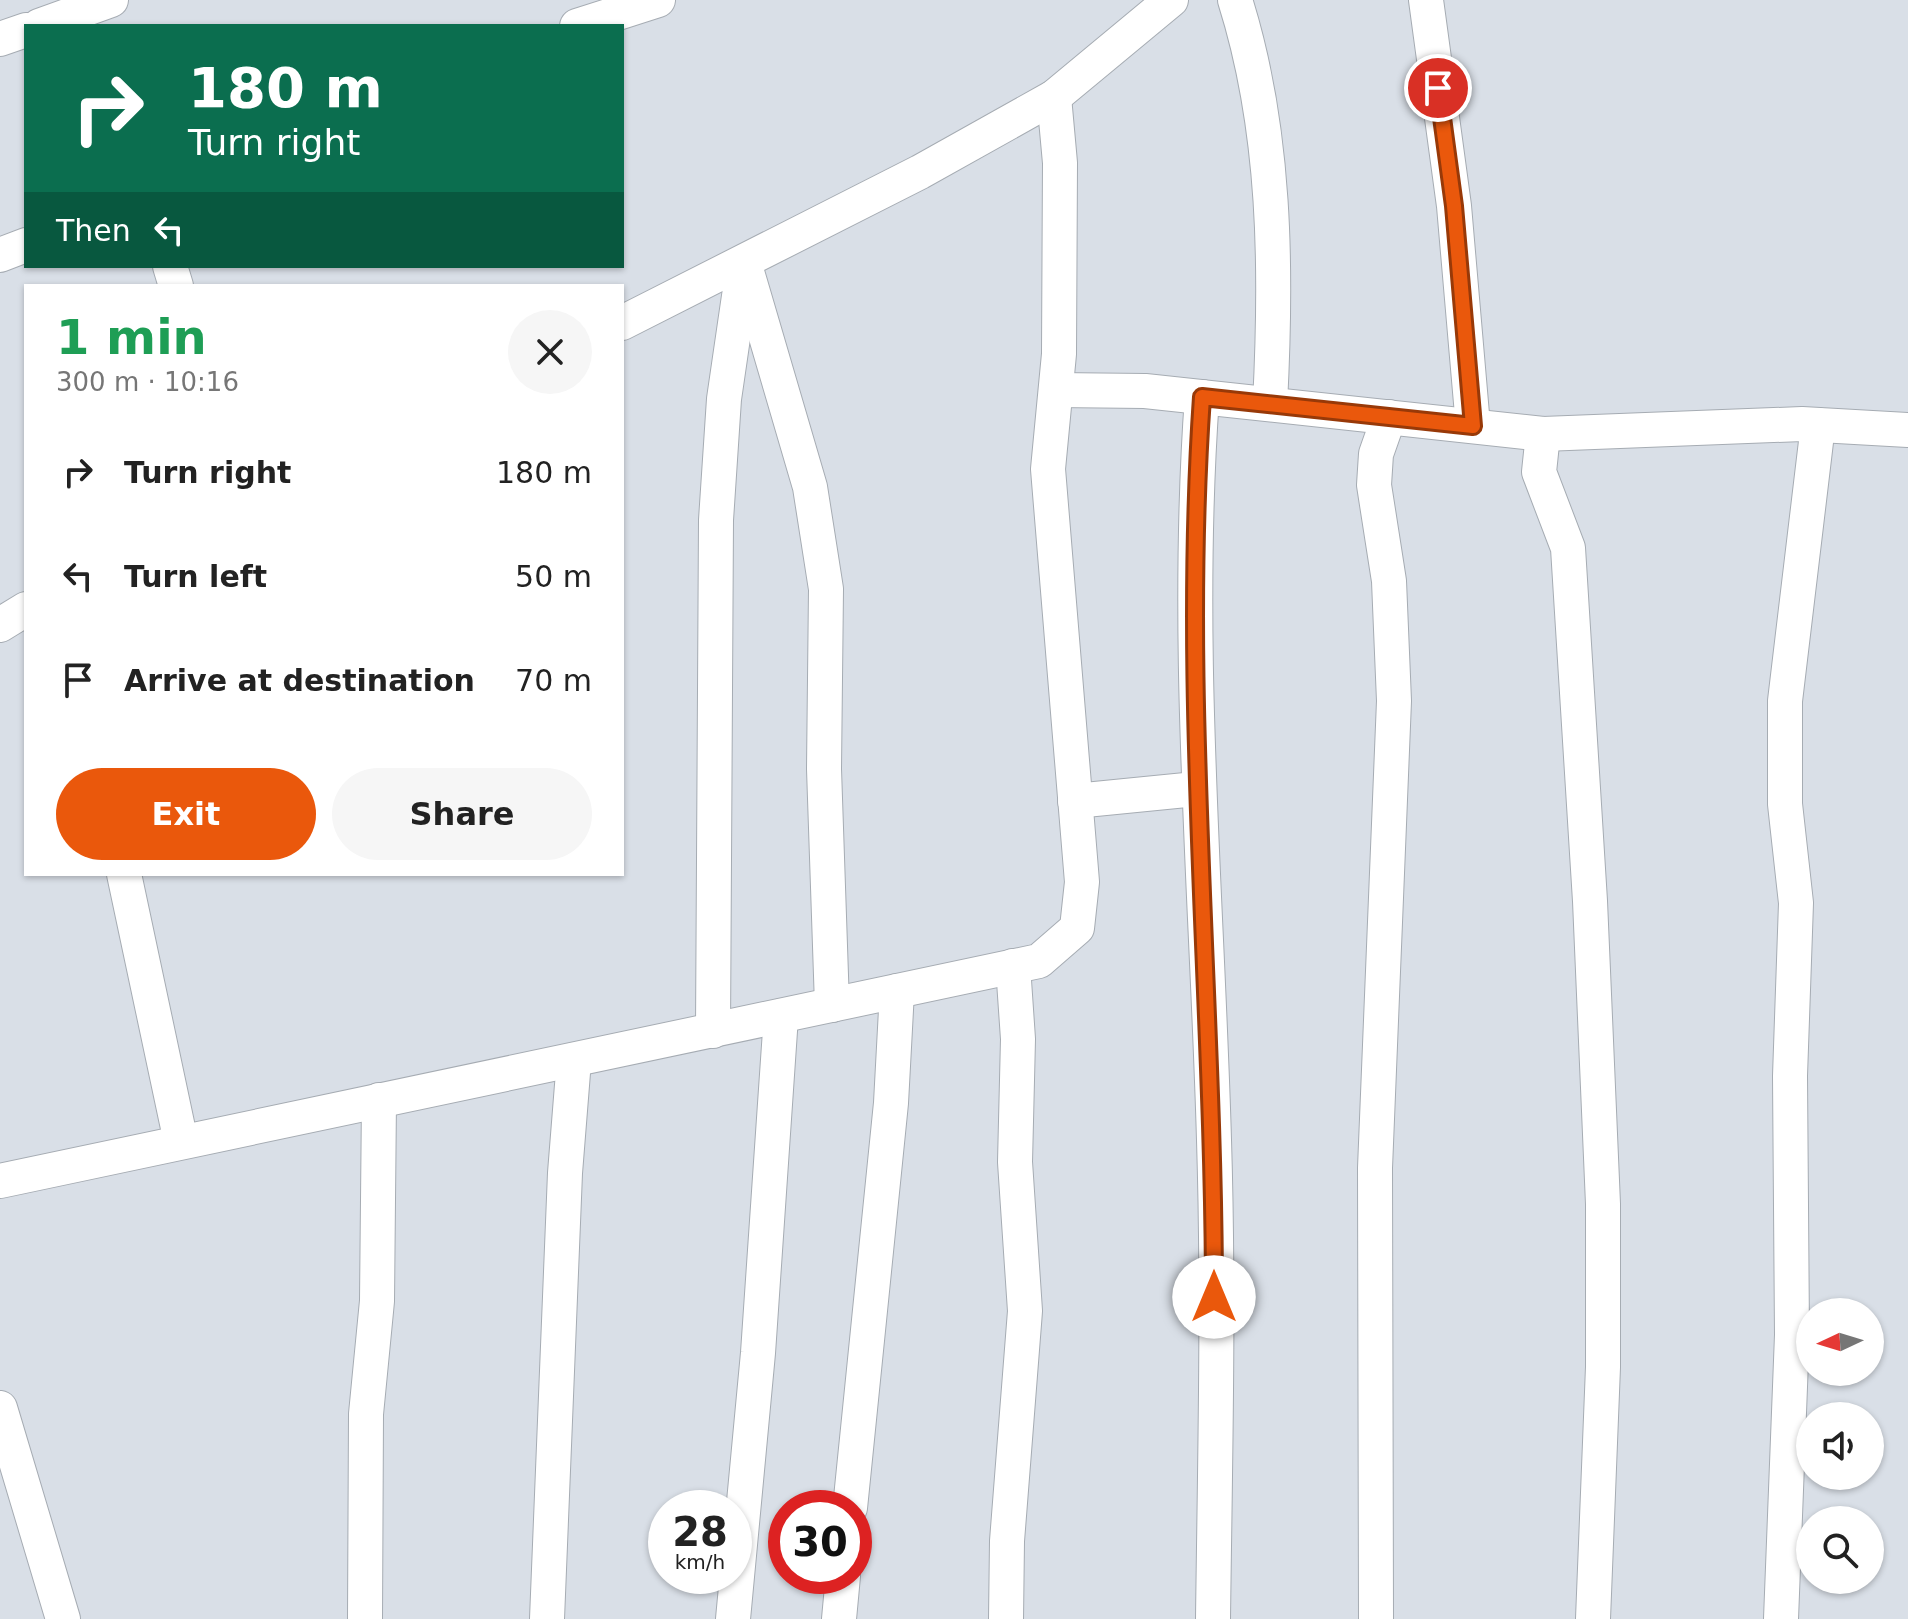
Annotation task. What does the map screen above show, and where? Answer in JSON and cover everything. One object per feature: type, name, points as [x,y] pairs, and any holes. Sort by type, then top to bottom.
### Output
[{"type":"street","points":[[62,17],[111,0]]},
{"type":"street","points":[[583,24],[658,0]]},
{"type":"street","points":[[624,322],[920,172],[1054,97],[1171,0]]},
{"type":"street","points":[[1235,0],[1246,36],[1268,166],[1276,291],[1270,404]]},
{"type":"street","points":[[1426,0],[1454,206],[1473,426]]},
{"type":"street","points":[[0,39],[24,31]]},
{"type":"street","points":[[0,1181],[1039,961],[1077,928],[1082,882],[1048,469],[1056,390],[1060,163],[1054,97]]},
{"type":"street","points":[[0,255],[24,246]]},
{"type":"street","points":[[744,262],[810,487],[826,589],[824,769],[832,1005]]},
{"type":"street","points":[[713,1031],[716,520],[724,399],[744,262]]},
{"type":"street","points":[[1056,390],[1145,391],[1543,434],[1818,425],[1908,430]]},
{"type":"street","points":[[1202,397],[1196,485],[1196,789],[1214,1141],[1213,1619]]},
{"type":"street","points":[[1376,1619],[1375,1168],[1394,701],[1389,581],[1374,485],[1376,454],[1389,417]]},
{"type":"street","points":[[1781,1619],[1792,1335],[1790,1076],[1796,903],[1785,804],[1785,701],[1818,425]]},
{"type":"street","points":[[1543,434],[1539,472],[1568,548],[1590,901],[1603,1204],[1603,1367],[1593,1619]]},
{"type":"street","points":[[0,625],[24,610]]},
{"type":"street","points":[[1075,801],[1196,789]]},
{"type":"street","points":[[124,876],[181,1142]]},
{"type":"street","points":[[1006,1619],[1007,1541],[1025,1311],[1015,1162],[1018,1039],[1013,966]]},
{"type":"street","points":[[852,1490],[891,1103],[897,991]]},
{"type":"street","points":[[733,1619],[758,1353],[781,1016]]},
{"type":"street","points":[[547,1619],[565,1173],[574,1060]]},
{"type":"street","points":[[365,1619],[366,1414],[377,1301],[379,1100]]},
{"type":"street","points":[[0,1408],[63,1619]]},
{"type":"street","points":[[839,1619],[841,1594]]},
{"type":"route","points":[[1214,1297],[1214,1141],[1196,789],[1196,485],[1202,397],[1473,426],[1454,206],[1438,88]]}]
